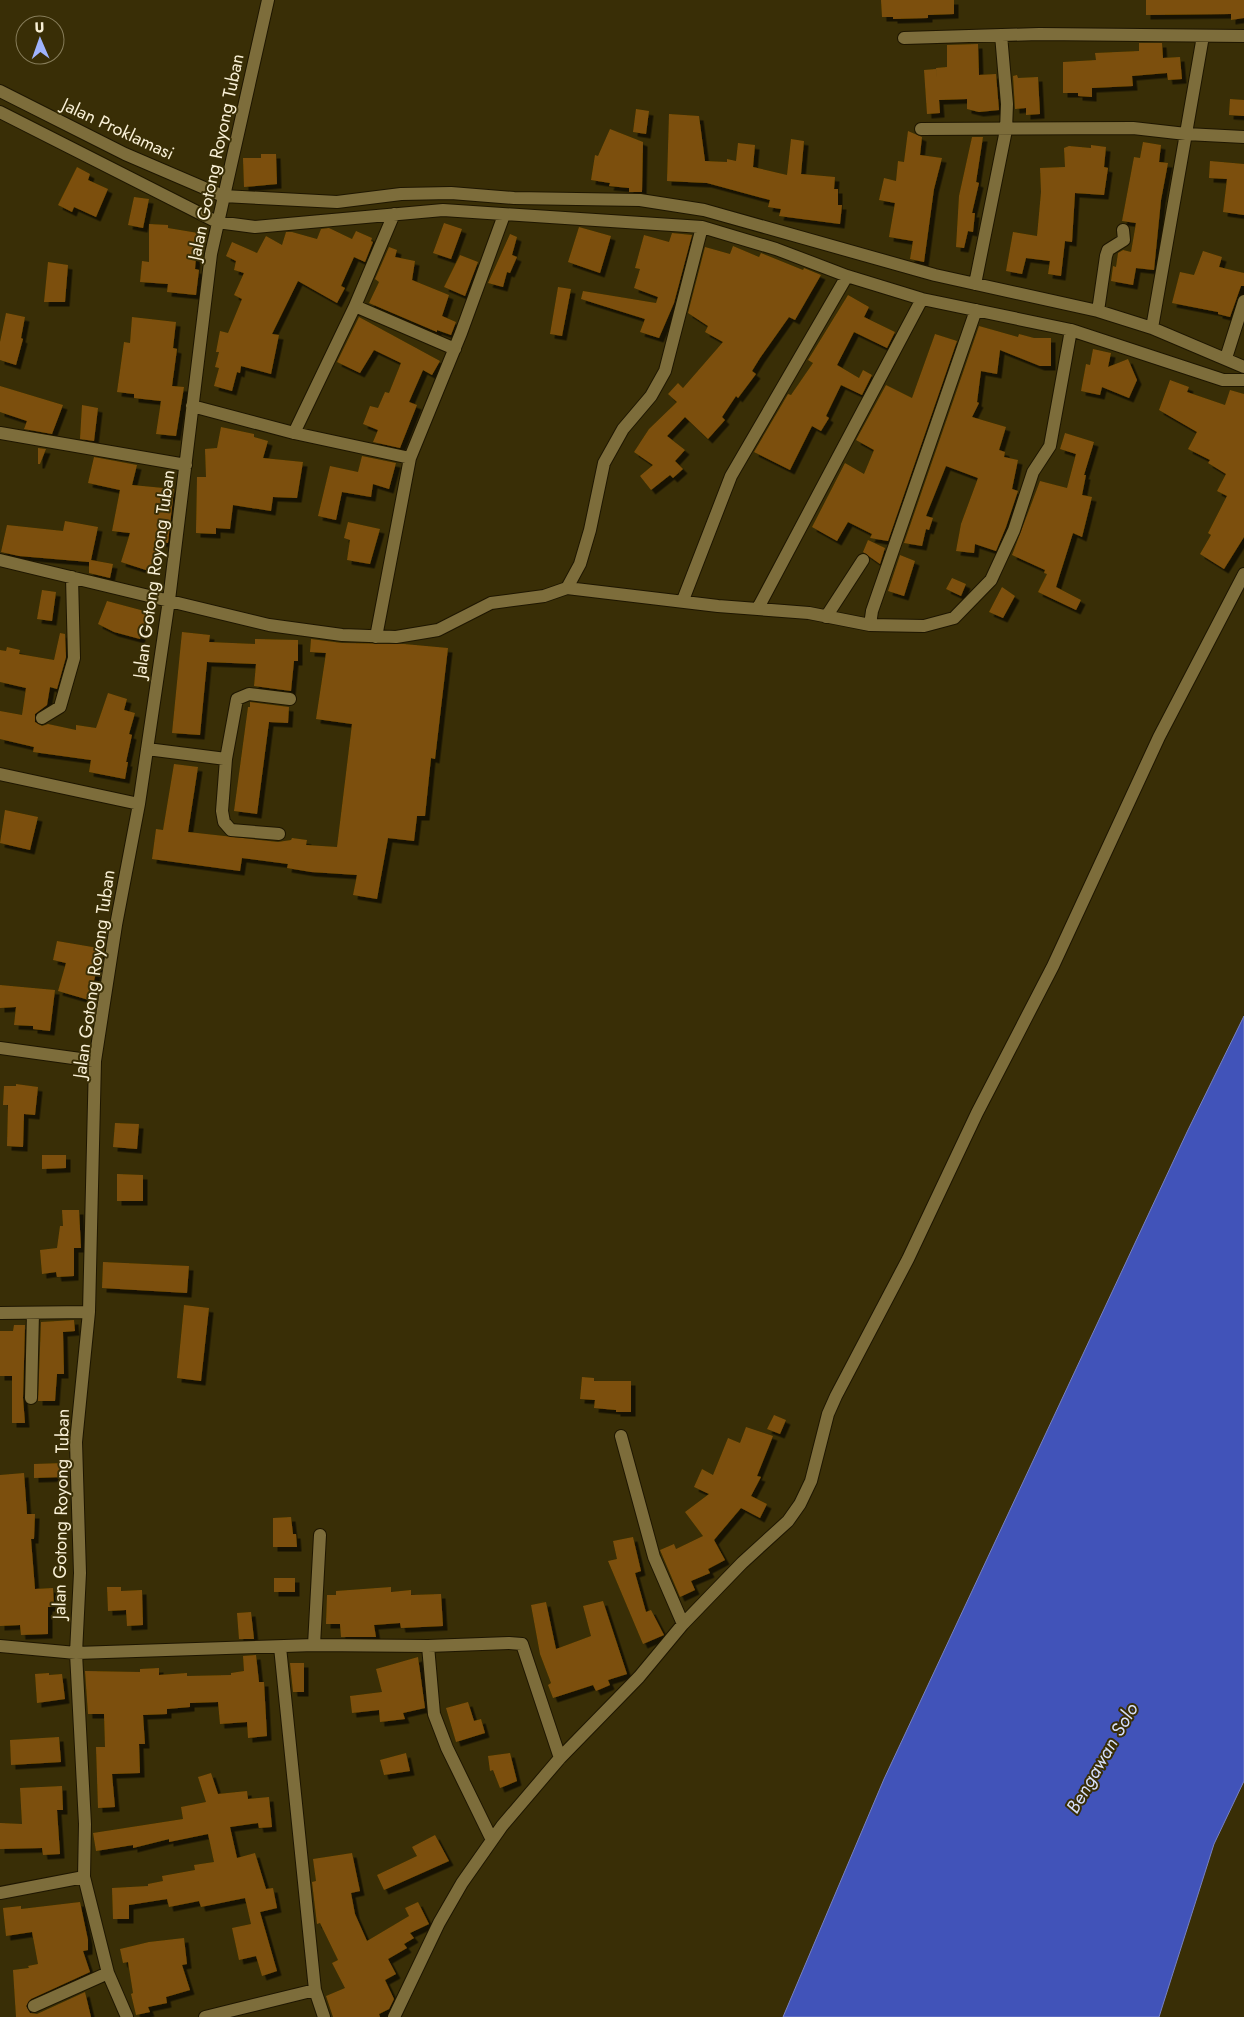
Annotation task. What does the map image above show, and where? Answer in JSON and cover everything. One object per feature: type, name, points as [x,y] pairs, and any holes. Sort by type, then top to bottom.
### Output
[{"type":"street","name":"Jalan Gotong Royong Tuban","points":[[126,2017],[108,1973],[84,1876],[85,1824],[76,1653],[80,1573],[76,1442],[89,1312],[95,1061],[116,925],[139,804],[169,600],[192,406],[217,222],[249,92],[268,0]]},
{"type":"street","points":[[975,284],[1006,130],[1007,104],[1001,35]]},
{"type":"street","points":[[904,38],[1001,35],[1244,36]]},
{"type":"street","points":[[1152,328],[1203,36]]},
{"type":"street","name":"Jalan Proklamasi","points":[[0,91],[126,154],[223,196]]},
{"type":"street","points":[[0,112],[217,222],[255,227],[443,210],[702,227],[776,249],[847,276],[922,299],[1071,330],[1223,380],[1244,380]]},
{"type":"street","points":[[920,129],[1132,128],[1186,134],[1244,137]]},
{"type":"street","points":[[223,196],[337,202],[401,194],[451,193],[514,198],[640,200],[704,210],[975,284],[1098,311],[1152,328],[1244,367]]},
{"type":"street","points":[[294,434],[355,306],[394,214]]},
{"type":"street","points":[[376,636],[410,458],[455,349],[504,215]]},
{"type":"street","points":[[567,588],[580,564],[590,530],[604,463],[623,430],[651,396],[665,371],[702,227]]},
{"type":"street","points":[[1098,311],[1106,256],[1108,250],[1124,240],[1123,230]]},
{"type":"street","points":[[682,600],[731,476],[847,276]]},
{"type":"street","points":[[758,608],[922,299]]},
{"type":"street","points":[[1226,358],[1244,302]]},
{"type":"street","points":[[355,306],[455,349]]},
{"type":"street","points":[[870,625],[872,611],[976,310]]},
{"type":"street","points":[[0,560],[269,624],[342,636],[396,637],[438,630],[491,603],[544,596],[567,588],[682,600],[718,606],[758,608],[870,625],[924,626],[954,618],[991,580],[1014,530],[1033,472],[1050,446],[1071,330]]},
{"type":"street","points":[[192,406],[294,434],[410,458]]},
{"type":"street","points":[[0,433],[186,465]]},
{"type":"street","points":[[826,617],[862,560]]},
{"type":"street","points":[[394,2017],[439,1923],[462,1883],[492,1840],[560,1758],[639,1677],[683,1624],[742,1563],[788,1521],[800,1504],[811,1481],[828,1414],[836,1396],[908,1259],[977,1113],[1053,966],[1159,737],[1244,574]]},
{"type":"street","points":[[42,718],[60,707],[74,658],[72,577]]},
{"type":"street","points":[[279,834],[231,830],[224,822],[222,811],[226,759],[237,699],[249,694],[290,699]]},
{"type":"street","points":[[147,749],[226,759]]},
{"type":"street","points":[[0,774],[139,804]]},
{"type":"street","points":[[0,1048],[95,1061]]},
{"type":"street","points":[[0,1314],[89,1312]]},
{"type":"street","points":[[31,1398],[33,1313]]},
{"type":"street","points":[[621,1436],[654,1557],[683,1624]]},
{"type":"street","points":[[314,1646],[320,1535]]},
{"type":"street","points":[[0,1646],[76,1653],[314,1646],[428,1646],[509,1642],[522,1644],[560,1758]]},
{"type":"street","points":[[428,1646],[434,1714],[447,1748],[492,1840]]},
{"type":"street","points":[[280,1647],[315,1990],[324,2017]]},
{"type":"street","points":[[0,1893],[84,1876]]},
{"type":"street","points":[[34,2006],[108,1973]]},
{"type":"street","points":[[205,2017],[315,1990]]},
{"type":"water","name":"Bengawan Solo","points":[[1244,1016],[1244,1781],[1214,1844],[1159,2017],[783,2017],[884,1779],[1187,1132]]},
{"type":"building","points":[[881,0],[954,0],[954,14],[928,15],[928,18],[893,19],[893,17],[882,17]]},
{"type":"building","points":[[1146,0],[1244,0],[1244,18],[1231,20],[1231,14],[1146,15]]},
{"type":"building","points":[[1139,43],[1162,43],[1163,58],[1180,57],[1182,79],[1168,80],[1167,73],[1132,76],[1133,86],[1092,88],[1092,97],[1078,96],[1078,93],[1063,93],[1063,62],[1096,60],[1095,53],[1139,51]]},
{"type":"building","points":[[978,44],[979,75],[996,74],[999,110],[979,112],[967,109],[967,99],[939,100],[940,113],[927,114],[924,70],[936,69],[937,80],[936,68],[947,67],[947,45]]},
{"type":"building","points":[[1017,75],[1018,78],[1038,77],[1040,114],[1026,115],[1026,108],[1015,109],[1013,76]]},
{"type":"building","points":[[1230,99],[1244,100],[1244,116],[1229,115]]},
{"type":"building","points":[[636,109],[649,111],[646,134],[633,132]]},
{"type":"building","points":[[669,114],[699,116],[705,161],[727,162],[727,159],[736,161],[738,143],[755,145],[753,167],[787,175],[791,139],[804,141],[801,174],[835,177],[834,189],[838,189],[838,205],[842,205],[840,224],[779,216],[781,209],[768,207],[770,200],[707,183],[667,181]]},
{"type":"building","points":[[610,129],[643,142],[642,192],[629,192],[629,188],[609,186],[610,183],[591,180],[595,155],[598,156]]},
{"type":"building","points":[[908,131],[922,137],[920,155],[942,158],[934,189],[924,262],[910,259],[913,241],[889,237],[895,203],[879,200],[884,178],[896,181],[898,161],[904,162]]},
{"type":"building","points":[[972,137],[983,137],[976,182],[979,183],[972,213],[975,213],[973,232],[968,231],[964,248],[956,247],[959,196]]},
{"type":"building","points":[[1143,142],[1161,145],[1159,162],[1168,163],[1161,200],[1154,270],[1136,268],[1133,285],[1111,281],[1113,266],[1116,267],[1118,253],[1123,250],[1131,252],[1136,223],[1122,221],[1134,157],[1140,158]]},
{"type":"building","points":[[1091,145],[1106,147],[1104,167],[1108,168],[1104,195],[1075,193],[1072,242],[1065,241],[1061,276],[1048,274],[1050,261],[1026,258],[1022,274],[1006,271],[1013,232],[1037,236],[1041,192],[1040,168],[1065,167],[1064,148],[1069,146],[1091,148]]},
{"type":"building","points":[[261,154],[276,154],[277,184],[244,187],[243,158],[261,158]]},
{"type":"building","points":[[1210,161],[1244,164],[1244,215],[1223,212],[1227,179],[1209,178]]},
{"type":"building","points":[[77,167],[90,174],[88,180],[108,189],[96,217],[74,207],[72,212],[58,205]]},
{"type":"building","points":[[134,197],[149,199],[143,228],[128,225]]},
{"type":"building","points":[[444,223],[462,229],[451,259],[433,253]]},
{"type":"building","points":[[149,224],[168,225],[168,228],[198,233],[195,269],[199,270],[196,295],[167,292],[168,284],[140,282],[142,261],[149,262]]},
{"type":"building","points":[[579,227],[611,236],[600,273],[568,262]]},
{"type":"building","points":[[329,228],[352,239],[356,231],[372,238],[371,241],[373,242],[365,262],[354,257],[341,286],[345,288],[337,303],[298,281],[272,334],[279,335],[271,374],[241,366],[240,373],[237,372],[232,391],[214,386],[219,368],[215,367],[219,352],[216,352],[220,331],[228,333],[242,299],[234,295],[244,273],[234,270],[236,261],[226,256],[232,242],[257,253],[266,236],[282,245],[286,232],[317,239],[321,229]]},
{"type":"building","points":[[672,233],[692,235],[674,303],[659,338],[640,332],[645,319],[581,299],[583,291],[656,303],[658,297],[634,288],[640,269],[635,268],[644,235],[669,242]]},
{"type":"building","points":[[510,234],[517,237],[512,255],[517,257],[510,273],[507,272],[503,287],[488,283]]},
{"type":"building","points":[[733,246],[759,257],[761,253],[803,270],[804,268],[821,275],[795,320],[789,317],[752,371],[756,374],[738,398],[736,396],[722,417],[725,420],[708,439],[685,417],[667,436],[685,450],[675,461],[683,469],[673,478],[670,475],[651,490],[640,476],[653,465],[634,452],[649,429],[677,402],[668,394],[678,383],[683,388],[723,342],[705,332],[708,326],[688,313],[705,247],[730,254]]},
{"type":"building","points":[[389,247],[397,250],[395,257],[415,261],[412,280],[449,295],[442,316],[456,322],[451,335],[437,330],[437,332],[369,303],[379,282],[375,279]]},
{"type":"building","points":[[1203,251],[1222,257],[1219,267],[1244,273],[1244,286],[1241,286],[1230,317],[1218,314],[1218,312],[1172,303],[1180,272],[1194,275]]},
{"type":"building","points":[[460,255],[478,262],[465,296],[444,287]]},
{"type":"building","points":[[48,262],[68,265],[65,302],[44,302]]},
{"type":"building","points":[[558,287],[571,289],[562,336],[550,334]]},
{"type":"building","points":[[848,295],[869,307],[864,317],[895,332],[887,348],[854,332],[837,365],[859,378],[863,370],[872,375],[862,395],[841,385],[826,416],[829,418],[821,431],[812,426],[790,470],[754,452],[788,394],[791,395],[813,363],[808,360]]},
{"type":"building","points":[[6,313],[25,317],[21,338],[23,339],[16,365],[0,360],[0,342]]},
{"type":"building","points":[[132,317],[176,322],[173,348],[177,349],[172,386],[184,387],[176,436],[156,434],[161,401],[134,398],[134,394],[117,392],[124,342],[130,343]]},
{"type":"building","points":[[359,317],[440,361],[432,375],[423,370],[409,402],[417,405],[400,448],[373,442],[378,430],[363,424],[370,406],[378,408],[385,392],[389,393],[401,363],[374,350],[360,373],[337,362]]},
{"type":"building","points":[[979,326],[1018,337],[1019,334],[1034,338],[1051,338],[1051,366],[1040,366],[1000,350],[997,374],[981,371],[977,402],[979,403],[972,417],[1006,427],[999,450],[1005,452],[1004,457],[1018,460],[1012,489],[1018,491],[1006,527],[996,551],[975,544],[974,553],[956,551],[961,524],[978,478],[946,466],[926,516],[933,518],[929,530],[926,529],[922,546],[904,543]]},
{"type":"building","points":[[935,334],[957,341],[888,541],[870,538],[872,534],[848,522],[837,541],[812,527],[845,463],[864,474],[874,450],[856,440],[886,385],[912,398]]},
{"type":"building","points":[[1093,349],[1111,353],[1108,367],[1128,359],[1137,380],[1129,398],[1102,387],[1100,395],[1081,391],[1086,364],[1090,365]]},
{"type":"building","points":[[1170,380],[1189,387],[1187,392],[1225,405],[1230,390],[1244,394],[1244,537],[1224,569],[1200,554],[1211,535],[1208,533],[1227,496],[1217,491],[1226,474],[1208,463],[1210,460],[1188,449],[1197,432],[1159,410]]},
{"type":"building","points":[[0,386],[63,405],[52,434],[24,429],[27,421],[0,412]]},
{"type":"building","points":[[82,405],[98,408],[94,441],[80,439]]},
{"type":"building","points":[[221,427],[254,434],[254,437],[268,441],[263,458],[303,462],[297,498],[273,497],[271,511],[233,505],[230,529],[216,528],[216,534],[196,533],[197,477],[206,477],[205,449],[217,448]]},
{"type":"building","points":[[1065,433],[1094,442],[1084,475],[1086,475],[1082,495],[1092,497],[1082,537],[1073,533],[1056,587],[1081,600],[1076,610],[1038,592],[1047,574],[1044,573],[1045,570],[1012,555],[1040,481],[1067,488],[1076,454],[1060,449]]},
{"type":"building","points":[[38,448],[46,449],[40,464],[38,464]]},
{"type":"building","points":[[362,456],[396,463],[389,489],[373,484],[371,497],[342,492],[336,520],[318,516],[330,466],[358,472]]},
{"type":"building","points":[[94,457],[137,465],[132,485],[174,489],[168,543],[159,542],[149,571],[121,562],[130,533],[112,531],[120,490],[88,483]]},
{"type":"building","points":[[65,521],[98,527],[91,560],[113,564],[110,578],[89,573],[89,562],[19,556],[1,552],[7,525],[63,531]]},
{"type":"building","points":[[348,522],[380,529],[370,564],[347,560],[350,540],[344,538]]},
{"type":"building","points":[[868,540],[885,548],[880,564],[863,552]]},
{"type":"building","points":[[900,555],[915,561],[904,596],[888,591]]},
{"type":"building","points":[[952,578],[966,584],[961,596],[946,589]]},
{"type":"building","points":[[1002,587],[1015,596],[1003,618],[989,612]]},
{"type":"building","points":[[42,590],[56,592],[52,621],[37,619]]},
{"type":"building","points":[[107,601],[148,612],[140,639],[114,632],[98,624]]},
{"type":"building","points":[[182,632],[210,635],[209,642],[255,644],[255,639],[298,640],[298,661],[294,661],[291,691],[254,686],[256,664],[207,662],[200,735],[172,733]]},
{"type":"building","points":[[60,633],[65,634],[66,657],[57,689],[50,687],[47,705],[35,714],[35,722],[42,726],[48,724],[76,730],[76,725],[96,728],[108,693],[127,699],[124,710],[135,713],[129,734],[132,735],[126,762],[128,762],[125,779],[89,772],[91,760],[33,752],[34,747],[0,739],[0,711],[22,715],[26,688],[0,682],[0,650],[6,651],[7,647],[20,650],[19,654],[54,660]]},
{"type":"building","points":[[311,639],[342,643],[404,644],[448,648],[435,759],[431,758],[425,816],[417,816],[414,841],[388,838],[377,899],[353,895],[357,875],[311,872],[287,868],[288,864],[242,858],[240,871],[152,859],[156,829],[163,830],[174,764],[198,767],[188,832],[278,842],[291,840],[292,838],[307,840],[306,845],[337,847],[352,724],[316,719],[326,653],[310,652]]},
{"type":"building","points":[[250,702],[289,707],[288,723],[269,722],[257,814],[234,811]]},
{"type":"building","points":[[5,810],[38,817],[30,850],[0,843]]},
{"type":"building","points":[[57,941],[104,949],[100,969],[97,969],[89,1000],[58,991],[66,963],[53,960]]},
{"type":"building","points":[[0,985],[55,990],[50,1031],[33,1029],[33,1026],[14,1025],[16,1007],[0,1008]]},
{"type":"building","points":[[16,1084],[38,1087],[35,1115],[24,1114],[23,1147],[7,1146],[8,1105],[3,1105],[4,1086],[16,1086]]},
{"type":"building","points":[[115,1123],[139,1124],[137,1149],[113,1147]]},
{"type":"building","points":[[42,1155],[66,1155],[66,1168],[42,1169]]},
{"type":"building","points":[[117,1174],[143,1175],[143,1201],[117,1201]]},
{"type":"building","points":[[62,1210],[79,1210],[81,1248],[74,1248],[74,1276],[57,1277],[56,1272],[42,1274],[40,1250],[57,1248],[60,1226],[63,1226]]},
{"type":"building","points":[[103,1262],[189,1266],[187,1293],[102,1288]]},
{"type":"building","points":[[184,1305],[209,1308],[201,1381],[177,1378]]},
{"type":"building","points":[[74,1320],[75,1331],[63,1332],[64,1374],[57,1374],[55,1401],[38,1401],[41,1322]]},
{"type":"building","points":[[14,1325],[25,1325],[23,1398],[25,1423],[12,1423],[12,1376],[0,1376],[0,1331],[13,1331]]},
{"type":"building","points":[[582,1377],[594,1378],[594,1381],[631,1381],[631,1412],[616,1412],[616,1410],[594,1408],[595,1400],[580,1399]]},
{"type":"building","points":[[774,1415],[786,1420],[780,1434],[767,1429]]},
{"type":"building","points":[[746,1427],[773,1436],[757,1476],[761,1477],[751,1496],[767,1504],[760,1518],[741,1508],[714,1540],[725,1560],[708,1569],[710,1573],[691,1581],[695,1590],[680,1597],[660,1550],[674,1544],[676,1549],[703,1536],[685,1512],[709,1494],[694,1487],[702,1469],[713,1475],[728,1438],[740,1443]]},
{"type":"building","points":[[63,1463],[63,1477],[34,1478],[34,1464]]},
{"type":"building","points":[[24,1473],[27,1514],[35,1514],[34,1539],[31,1539],[35,1589],[53,1588],[54,1607],[48,1607],[48,1634],[21,1635],[20,1625],[0,1626],[0,1475]]},
{"type":"building","points":[[291,1517],[293,1534],[296,1534],[297,1547],[273,1547],[273,1518]]},
{"type":"building","points":[[633,1537],[641,1571],[635,1573],[646,1612],[651,1610],[664,1635],[643,1644],[608,1561],[617,1559],[613,1541]]},
{"type":"building","points":[[274,1578],[295,1578],[295,1592],[274,1592]]},
{"type":"building","points":[[107,1587],[121,1587],[121,1591],[142,1590],[143,1625],[127,1626],[126,1610],[108,1611]]},
{"type":"building","points":[[391,1587],[391,1592],[411,1590],[411,1595],[441,1594],[443,1626],[401,1628],[400,1623],[374,1625],[376,1637],[341,1637],[340,1624],[326,1624],[327,1595],[336,1595],[336,1591]]},
{"type":"building","points":[[603,1601],[627,1674],[608,1680],[610,1685],[596,1691],[593,1685],[553,1698],[548,1685],[551,1683],[540,1654],[531,1605],[546,1602],[556,1649],[591,1636],[583,1606]]},
{"type":"building","points":[[251,1612],[254,1639],[239,1639],[237,1613]]},
{"type":"building","points":[[256,1655],[259,1682],[264,1682],[267,1736],[248,1738],[247,1722],[220,1724],[218,1702],[190,1703],[190,1707],[167,1709],[167,1714],[143,1715],[145,1744],[139,1744],[140,1773],[112,1774],[115,1807],[98,1808],[96,1747],[105,1747],[104,1714],[88,1714],[85,1671],[140,1672],[140,1669],[159,1668],[159,1675],[187,1673],[187,1676],[231,1675],[231,1673],[244,1671],[243,1656]]},
{"type":"building","points":[[418,1657],[425,1708],[403,1713],[405,1719],[380,1722],[379,1710],[352,1713],[350,1696],[382,1692],[376,1669]]},
{"type":"building","points":[[290,1663],[304,1663],[304,1692],[293,1692]]},
{"type":"building","points":[[49,1673],[49,1675],[62,1674],[65,1699],[37,1703],[35,1674]]},
{"type":"building","points":[[468,1702],[474,1721],[481,1719],[485,1733],[456,1742],[446,1708]]},
{"type":"building","points":[[59,1737],[61,1762],[11,1765],[10,1740]]},
{"type":"building","points":[[406,1753],[410,1771],[384,1775],[380,1760]]},
{"type":"building","points":[[510,1753],[517,1781],[500,1788],[493,1770],[490,1771],[488,1756]]},
{"type":"building","points":[[211,1773],[218,1794],[247,1791],[248,1799],[269,1797],[272,1827],[259,1828],[258,1823],[230,1827],[237,1858],[255,1853],[266,1889],[273,1888],[277,1908],[260,1912],[277,1971],[262,1976],[256,1956],[239,1960],[232,1928],[251,1924],[245,1898],[201,1907],[199,1901],[169,1907],[167,1899],[129,1905],[129,1919],[113,1919],[112,1888],[148,1886],[148,1884],[163,1881],[162,1876],[195,1870],[194,1865],[214,1862],[208,1834],[169,1842],[169,1839],[133,1848],[133,1845],[96,1851],[93,1833],[183,1819],[181,1807],[206,1802],[198,1777]]},
{"type":"building","points":[[62,1786],[63,1810],[57,1810],[60,1854],[43,1855],[42,1848],[0,1849],[0,1823],[22,1824],[20,1788]]},
{"type":"building","points":[[435,1835],[449,1861],[384,1890],[377,1875],[417,1856],[412,1847]]},
{"type":"building","points":[[352,1853],[360,1891],[351,1893],[355,1914],[367,1941],[409,1916],[405,1908],[418,1902],[429,1924],[410,1933],[414,1938],[404,1944],[407,1948],[388,1959],[396,1974],[385,1980],[394,1999],[389,2009],[379,2014],[380,2017],[333,2017],[326,1996],[345,1988],[332,1963],[338,1960],[320,1923],[317,1924],[312,1882],[316,1881],[313,1859]]},
{"type":"building","points":[[80,1902],[88,1940],[88,1950],[83,1951],[90,1972],[31,1999],[26,2006],[30,2013],[37,2014],[85,1992],[91,2017],[16,2017],[13,1970],[29,1968],[28,1966],[38,1964],[32,1932],[6,1936],[3,1908],[21,1906],[21,1909]]},
{"type":"building","points":[[184,1938],[187,1964],[182,1965],[190,1990],[166,1997],[167,2003],[148,2007],[150,2012],[136,2015],[131,1994],[133,1993],[128,1962],[123,1963],[120,1949],[149,1942]]}]
